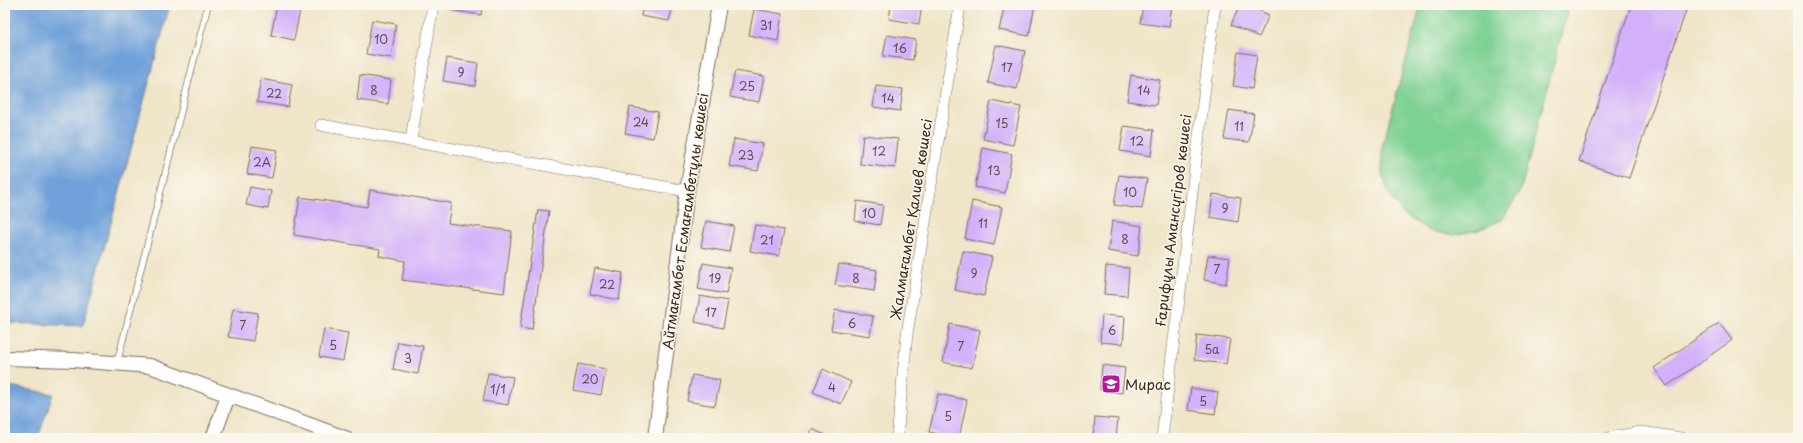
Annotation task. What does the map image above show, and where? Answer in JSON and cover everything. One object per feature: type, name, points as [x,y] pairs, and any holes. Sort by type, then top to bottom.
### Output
[{"type":"street","points":[[411,140],[433,5]]},
{"type":"street","name":"Айтмағамбет Есмағамбетұлы көшесі","points":[[656,438],[687,191],[719,5]]},
{"type":"street","name":"Жалмағамбет Қалиев көшесі","points":[[897,438],[908,334],[960,5]]},
{"type":"street","name":"Ғарифұлы Амансүгіров көшесі","points":[[1162,438],[1215,5]]},
{"type":"street","points":[[321,125],[411,140],[687,191]]},
{"type":"street","points":[[5,358],[73,360],[150,366],[345,438]]},
{"type":"street","points":[[213,438],[228,396]]},
{"type":"street","points":[[1609,438],[1640,435],[1676,438]]},
{"type":"lane","points":[[117,364],[208,5]]},
{"type":"green space","points":[[1421,5],[1569,5],[1521,189],[1502,220],[1478,230],[1453,235],[1430,231],[1404,215],[1389,194],[1382,172],[1382,147]]},
{"type":"water","points":[[5,5],[170,5],[83,326],[5,323]]},
{"type":"water","points":[[5,385],[53,394],[38,438],[5,438]]},
{"type":"building","points":[[277,5],[301,5],[294,40],[271,35]]},
{"type":"building","points":[[450,5],[482,5],[481,15],[449,10]]},
{"type":"building","points":[[604,5],[626,5],[625,10]]},
{"type":"building","points":[[643,5],[673,5],[669,21],[641,16]]},
{"type":"building","points":[[891,5],[922,5],[919,24],[889,19]]},
{"type":"building","points":[[1005,5],[1035,5],[1029,36],[999,30]]},
{"type":"building","points":[[1143,5],[1172,5],[1169,27],[1140,23]]},
{"type":"building","points":[[1240,5],[1247,5],[1269,15],[1259,37],[1231,25]]},
{"type":"building","points":[[1631,5],[1688,5],[1629,178],[1579,161]]},
{"type":"building","points":[[754,9],[782,14],[778,41],[749,35]]},
{"type":"building","points":[[372,20],[396,24],[391,58],[366,54]]},
{"type":"building","points":[[887,35],[916,40],[913,60],[883,56]]},
{"type":"building","points":[[996,45],[1025,51],[1017,89],[988,83]]},
{"type":"building","points":[[1238,52],[1257,55],[1252,89],[1233,86]]},
{"type":"building","points":[[447,58],[478,63],[475,86],[443,81]]},
{"type":"building","points":[[735,71],[764,76],[759,102],[730,97]]},
{"type":"building","points":[[360,75],[391,80],[388,104],[357,100]]},
{"type":"building","points":[[1131,75],[1160,80],[1156,105],[1127,101]]},
{"type":"building","points":[[261,79],[292,85],[288,107],[257,102]]},
{"type":"building","points":[[876,86],[903,89],[900,111],[873,107]]},
{"type":"building","points":[[991,101],[1021,107],[1013,145],[983,139]]},
{"type":"building","points":[[630,107],[658,112],[653,138],[625,133]]},
{"type":"building","points":[[1229,110],[1254,114],[1249,142],[1224,139]]},
{"type":"building","points":[[1124,126],[1154,130],[1151,156],[1120,151]]},
{"type":"building","points":[[863,135],[898,139],[895,168],[860,164]]},
{"type":"building","points":[[734,139],[763,144],[758,171],[729,166]]},
{"type":"building","points":[[252,146],[277,150],[272,178],[247,174]]},
{"type":"building","points":[[983,148],[1012,154],[1005,193],[975,187]]},
{"type":"building","points":[[1119,175],[1147,179],[1142,209],[1114,205]]},
{"type":"building","points":[[250,187],[271,191],[268,209],[246,205]]},
{"type":"building","points":[[370,190],[451,203],[448,223],[512,231],[504,293],[402,280],[405,261],[379,256],[380,249],[294,235],[300,197],[367,207]]},
{"type":"building","points":[[1213,194],[1241,198],[1238,222],[1210,217]]},
{"type":"building","points":[[857,201],[883,205],[880,225],[855,221]]},
{"type":"building","points":[[972,201],[1002,207],[994,245],[965,239]]},
{"type":"building","points":[[538,210],[549,211],[532,330],[520,328]]},
{"type":"building","points":[[706,221],[734,226],[729,252],[701,247]]},
{"type":"building","points":[[1112,221],[1142,226],[1138,256],[1108,251]]},
{"type":"building","points":[[755,225],[784,230],[779,256],[750,251]]},
{"type":"building","points":[[963,251],[992,257],[984,296],[955,290]]},
{"type":"building","points":[[1208,255],[1230,258],[1226,284],[1204,280]]},
{"type":"building","points":[[703,263],[731,268],[726,294],[698,289]]},
{"type":"building","points":[[839,264],[877,270],[874,291],[835,285]]},
{"type":"building","points":[[1106,266],[1129,268],[1127,296],[1104,294]]},
{"type":"building","points":[[595,268],[623,273],[619,300],[590,294]]},
{"type":"building","points":[[700,296],[728,301],[723,328],[695,322]]},
{"type":"building","points":[[233,309],[258,313],[253,341],[228,337]]},
{"type":"building","points":[[835,310],[873,316],[870,336],[831,330]]},
{"type":"building","points":[[1102,315],[1125,317],[1123,344],[1100,342]]},
{"type":"building","points":[[1719,323],[1732,340],[1667,386],[1654,368]]},
{"type":"building","points":[[950,324],[980,330],[972,368],[943,362]]},
{"type":"building","points":[[324,329],[348,333],[343,361],[319,357]]},
{"type":"building","points":[[1197,335],[1230,339],[1226,364],[1194,360]]},
{"type":"building","points":[[398,342],[423,346],[418,374],[393,369]]},
{"type":"building","points":[[578,364],[606,369],[601,395],[573,390]]},
{"type":"building","points":[[1102,365],[1125,368],[1122,393],[1100,390]]},
{"type":"building","points":[[823,369],[851,382],[841,404],[813,392]]},
{"type":"building","points":[[488,373],[513,377],[508,405],[483,401]]},
{"type":"building","points":[[692,375],[720,380],[715,406],[687,401]]},
{"type":"building","points":[[1191,388],[1218,392],[1215,414],[1188,410]]},
{"type":"building","points":[[938,394],[967,400],[959,438],[929,432]]},
{"type":"building","points":[[1095,417],[1118,419],[1116,438],[1093,438]]},
{"type":"building","points":[[812,429],[832,438],[808,438]]},
{"type":"place","name":"Мирас","points":[[1111,384]]}]
